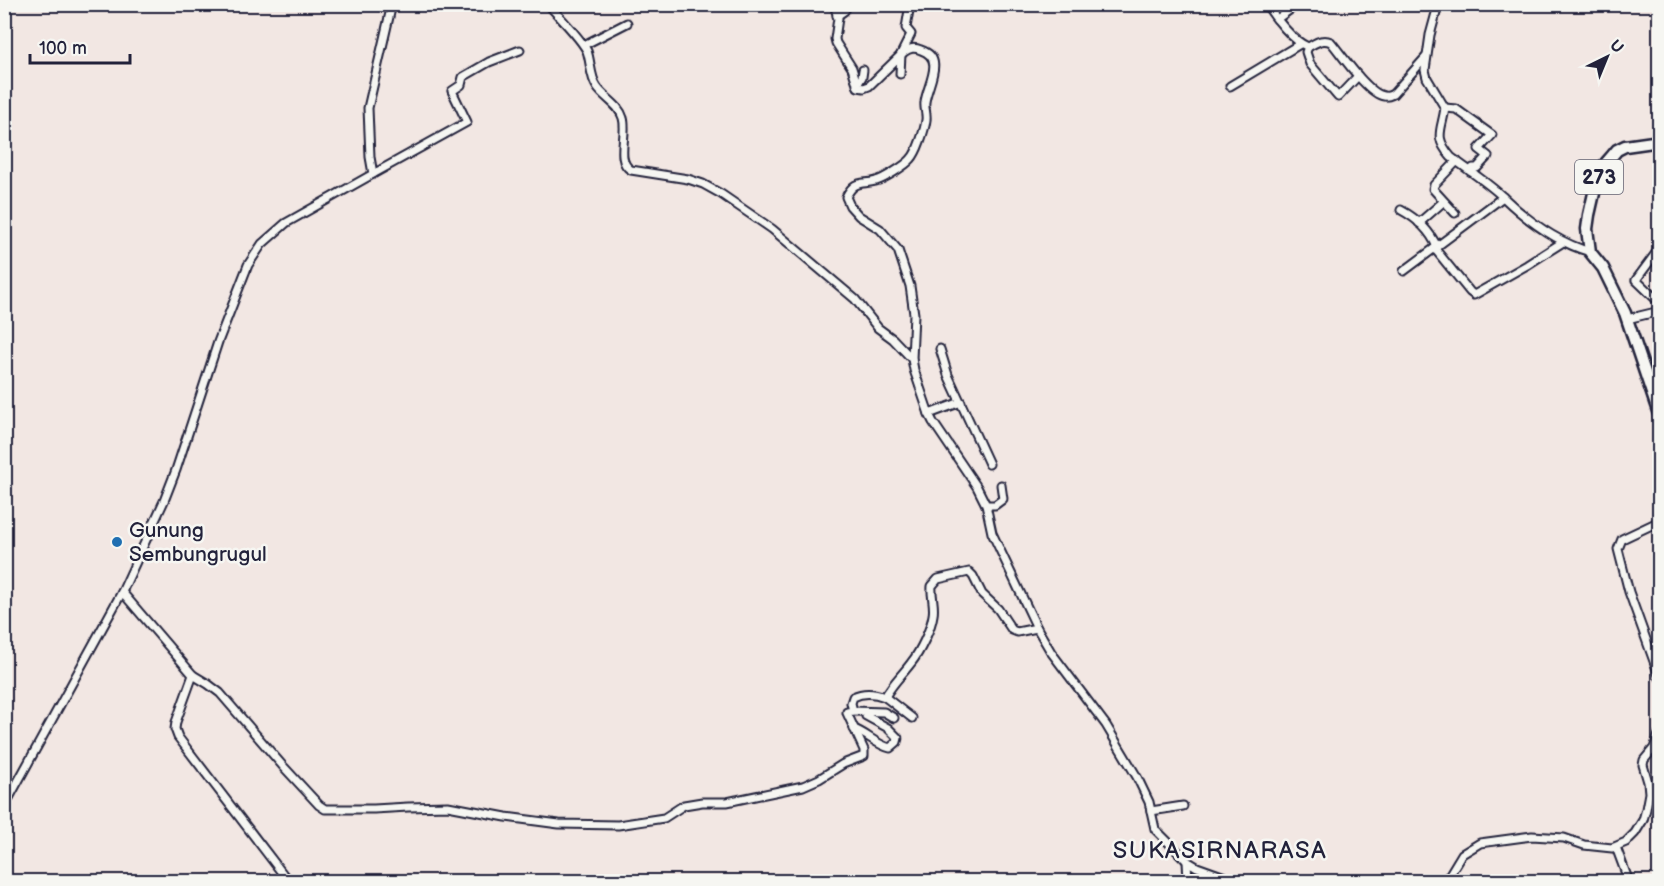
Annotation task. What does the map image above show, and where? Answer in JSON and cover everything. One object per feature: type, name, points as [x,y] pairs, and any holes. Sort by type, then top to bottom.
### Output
[{"type":"main road","name":"273","points":[[1659,141],[1625,146],[1617,150],[1606,163],[1598,180],[1588,215],[1587,230],[1590,252],[1603,268],[1627,319],[1659,417]]},
{"type":"street","points":[[373,174],[368,108],[392,4]]},
{"type":"street","points":[[548,4],[584,45],[595,84],[618,108],[624,120],[623,162],[627,168],[688,179],[721,194],[772,229],[855,299],[878,328],[893,339],[912,359]]},
{"type":"street","points":[[834,4],[837,16],[836,43],[852,68],[857,85],[861,88],[867,87],[908,49],[924,51],[931,56],[934,65],[925,103],[926,122],[909,162],[882,179],[859,184],[846,197],[850,206],[860,216],[880,229],[898,250],[910,286],[914,314],[912,359],[914,370],[929,414],[977,487],[986,505],[992,533],[1037,628],[1051,652],[1106,725],[1137,777],[1149,802],[1155,829],[1186,861],[1239,882]]},
{"type":"street","points":[[837,16],[844,12],[849,4]]},
{"type":"street","points":[[900,74],[901,54],[911,34],[906,28],[910,4]]},
{"type":"street","points":[[1266,4],[1300,44],[1308,47]]},
{"type":"street","points":[[1277,19],[1298,4]]},
{"type":"street","points":[[1435,4],[1436,13],[1425,70],[1427,78],[1446,108],[1439,137],[1444,148],[1518,212],[1546,232],[1563,242],[1590,252]]},
{"type":"street","points":[[584,45],[627,23]]},
{"type":"street","points":[[1358,76],[1338,97],[1310,64],[1306,52],[1308,47],[1321,40],[1331,42],[1358,76],[1375,93],[1383,96],[1389,96],[1396,90],[1428,55]]},
{"type":"street","points":[[1230,86],[1300,44]]},
{"type":"street","points":[[5,805],[122,592],[176,470],[218,342],[248,265],[262,244],[286,223],[467,122],[452,91],[460,86],[463,77],[489,62],[520,50]]},
{"type":"street","points":[[857,85],[863,70]]},
{"type":"street","points":[[1446,108],[1456,109],[1492,135],[1479,149],[1488,156],[1477,168],[1470,171]]},
{"type":"street","points":[[1455,213],[1433,189],[1434,185],[1457,161]]},
{"type":"street","points":[[1404,271],[1503,197]]},
{"type":"street","points":[[1419,223],[1443,202]]},
{"type":"street","points":[[1401,210],[1410,215],[1433,238],[1436,248],[1474,295],[1563,242]]},
{"type":"street","points":[[1659,249],[1636,280],[1659,303]]},
{"type":"street","points":[[1627,319],[1659,311]]},
{"type":"street","points":[[940,349],[948,375],[989,464]]},
{"type":"street","points":[[929,414],[961,402]]},
{"type":"street","points":[[986,505],[995,505],[1003,499],[1001,485]]},
{"type":"street","points":[[1659,521],[1622,539],[1618,549],[1629,592],[1659,678]]},
{"type":"street","points":[[885,697],[890,686],[919,651],[933,615],[932,586],[938,579],[969,572],[982,594],[998,609],[1012,630],[1017,632],[1037,628]]},
{"type":"street","points":[[122,592],[193,675],[220,693],[322,808],[329,810],[448,806],[548,823],[597,826],[664,818],[684,805],[727,802],[803,786],[843,764],[864,756],[864,750],[847,712],[884,712],[894,718]]},
{"type":"street","points":[[193,675],[176,722],[176,732],[289,882]]},
{"type":"street","points":[[853,711],[852,700],[856,695],[861,693],[878,695],[885,697],[912,718]]},
{"type":"street","points":[[854,729],[890,748],[897,742],[898,738],[893,732],[866,716],[867,712]]},
{"type":"street","points":[[1445,882],[1462,854],[1480,843],[1532,836],[1564,838],[1584,845],[1612,848],[1626,842],[1643,820],[1649,793],[1643,765],[1654,747],[1659,732]]},
{"type":"street","points":[[1151,811],[1184,806]]},
{"type":"street","points":[[1616,847],[1629,882]]},
{"type":"street","points":[[1186,861],[1188,882]]},
{"type":"place","name":"Gunung Sembungrugul","points":[[117,542]]},
{"type":"district","name":"SUKASIRNARASA","points":[[1220,850]]}]
